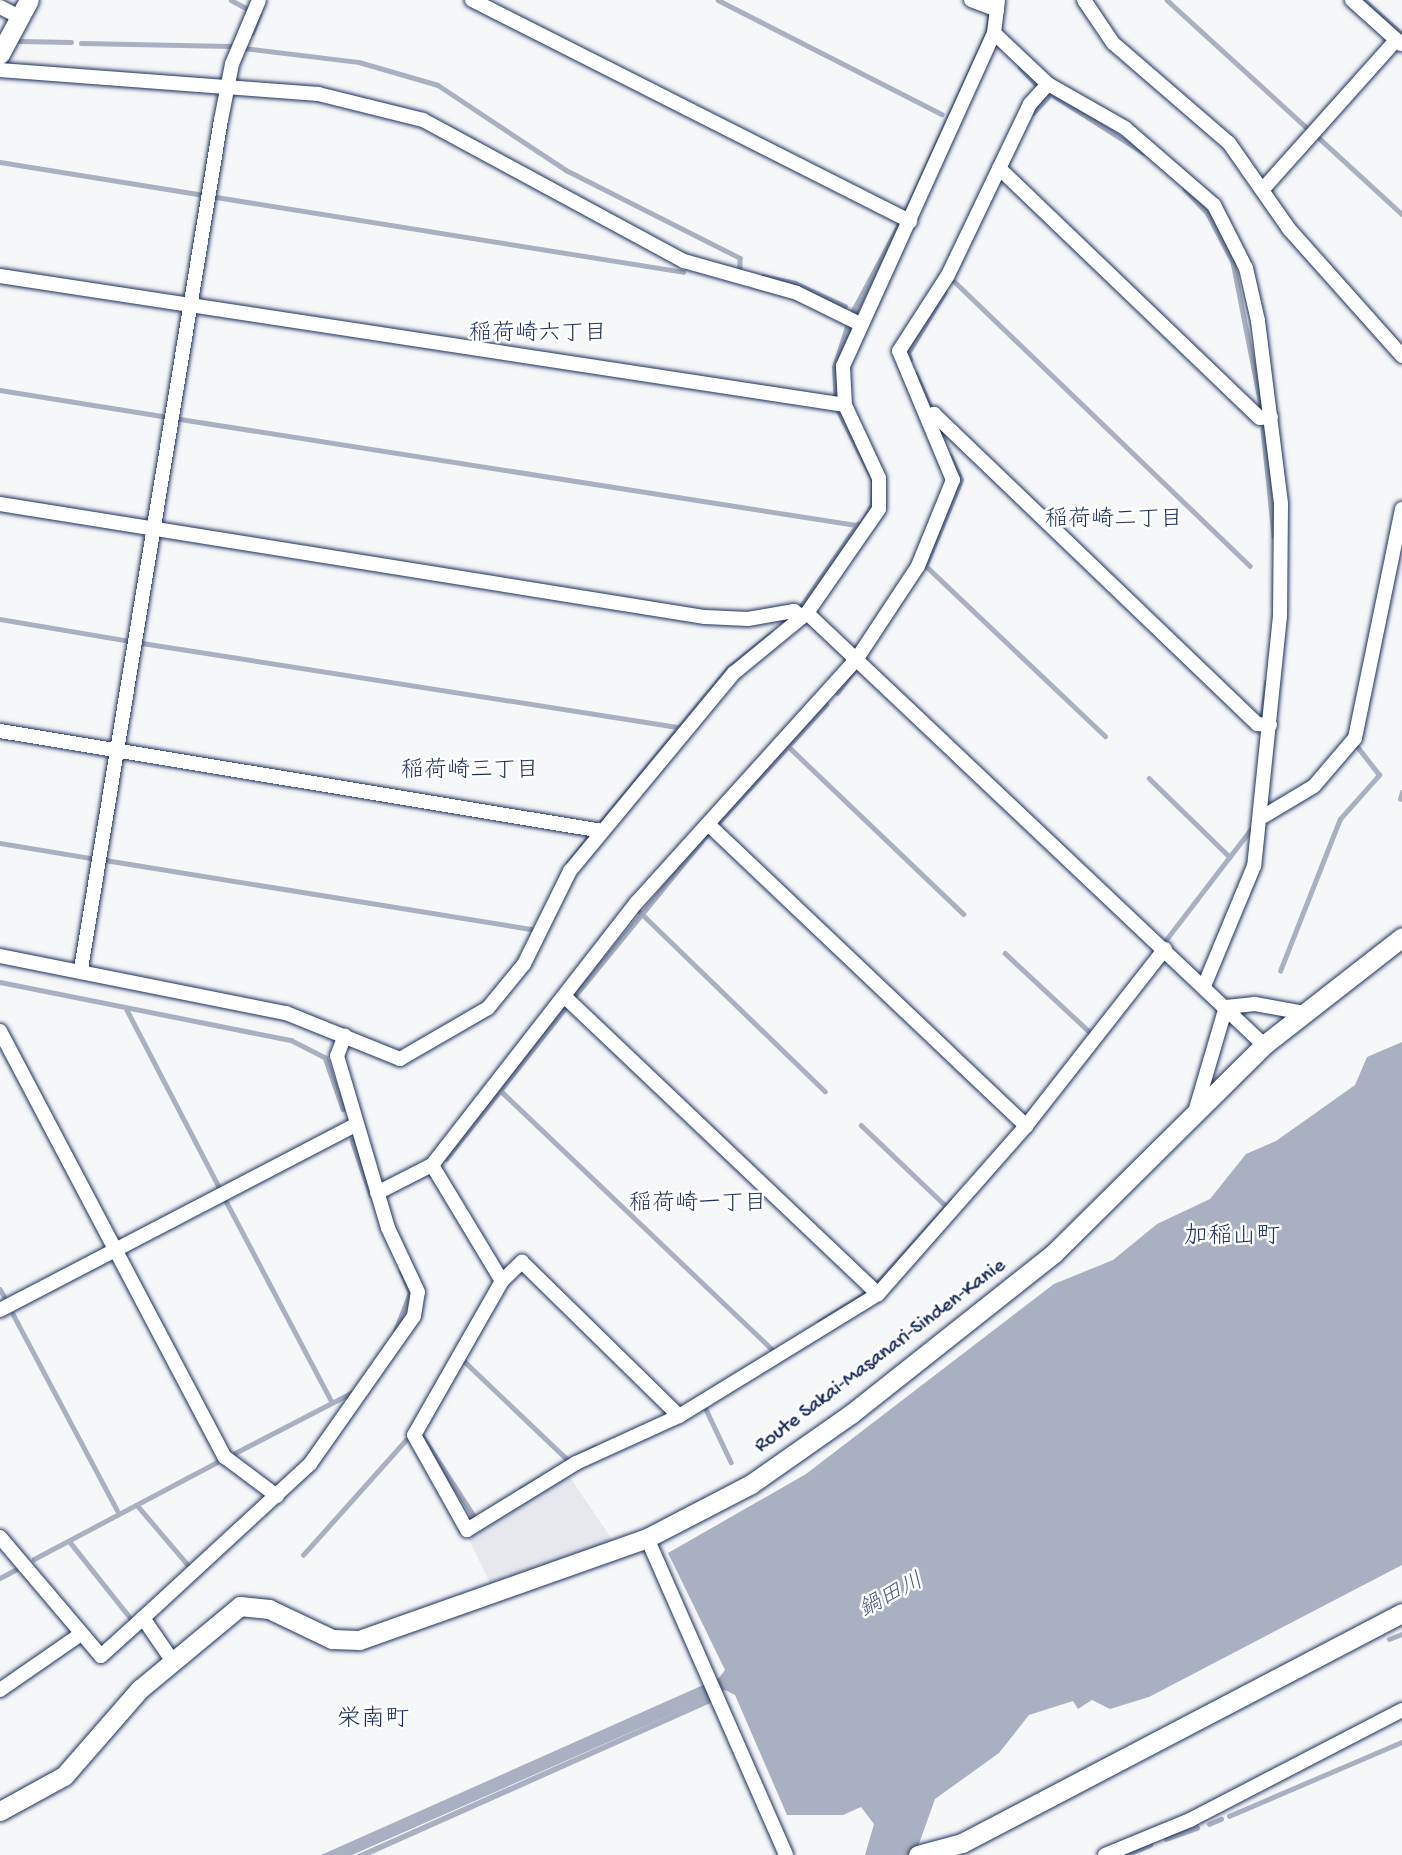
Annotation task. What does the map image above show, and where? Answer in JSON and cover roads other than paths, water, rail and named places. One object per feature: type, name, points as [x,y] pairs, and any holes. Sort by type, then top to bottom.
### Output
[{"type":"main road","points":[[0,54],[24,9]]},
{"type":"main road","name":"Route Sakai-Masanari-Sinden-Kanie","points":[[0,1811],[64,1776],[172,1660],[240,1606],[269,1609],[332,1639],[359,1640],[647,1538],[751,1484],[850,1414],[1054,1253],[1264,1045],[1402,937]]},
{"type":"main road","points":[[923,1854],[960,1849],[1402,1613]]},
{"type":"street","points":[[81,969],[121,751],[228,84],[259,0]]},
{"type":"street","points":[[472,0],[906,219]]},
{"type":"street","points":[[1084,0],[1113,43],[1221,135],[1263,189],[1289,229],[1402,356]]},
{"type":"street","points":[[1263,189],[1399,43],[1352,0]]},
{"type":"street","points":[[988,5],[994,33],[1048,84],[1125,128],[1214,205],[1246,268],[1271,417],[1281,504],[1280,616],[1264,816],[1238,915],[1205,984]]},
{"type":"street","points":[[0,8],[24,9]]},
{"type":"street","points":[[0,956],[81,969],[251,1004],[345,1035],[400,1059],[468,1024],[524,964],[570,871],[734,673],[800,614],[882,500],[879,478],[840,406],[843,366],[852,320],[906,219],[994,33]]},
{"type":"street","points":[[0,70],[228,84],[318,94],[423,120],[684,261],[797,293],[852,320]]},
{"type":"street","points":[[377,1193],[432,1165],[564,996],[708,824],[858,657],[918,566],[953,480],[899,351],[948,275],[1030,104],[1048,84]]},
{"type":"street","points":[[999,168],[1260,418],[1271,417]]},
{"type":"street","points":[[0,276],[840,406]]},
{"type":"street","points":[[928,417],[934,414],[1258,724],[1270,725]]},
{"type":"street","points":[[0,504],[705,617],[748,619],[800,614],[858,657],[1205,984],[1264,1045]]},
{"type":"street","points":[[1264,816],[1314,786],[1355,738],[1402,509]]},
{"type":"street","points":[[0,731],[602,831]]},
{"type":"street","points":[[708,824],[1026,1126]]},
{"type":"street","points":[[680,1416],[522,1262],[502,1281],[414,1435],[467,1530],[576,1463],[680,1416],[878,1294],[1026,1126],[1165,948]]},
{"type":"street","points":[[564,996],[878,1294]]},
{"type":"street","points":[[1226,1007],[1255,1004],[1305,1013]]},
{"type":"street","points":[[1194,1114],[1226,1007]]},
{"type":"street","points":[[0,1031],[225,1457],[278,1496]]},
{"type":"street","points":[[0,1537],[100,1657],[236,1526],[278,1496],[317,1455],[414,1316],[418,1292],[377,1193],[337,1056],[345,1035]]},
{"type":"street","points":[[0,1310],[355,1125]]},
{"type":"street","points":[[432,1165],[502,1281]]},
{"type":"street","points":[[647,1538],[786,1855]]},
{"type":"street","points":[[143,1618],[172,1660]]},
{"type":"street","points":[[0,1690],[80,1633]]},
{"type":"street","points":[[1105,1855],[1190,1819],[1402,1710]]},
{"type":"water","points":[[990,0],[989,36],[855,319],[839,368],[875,482],[875,503],[856,529],[870,504],[871,481],[834,408],[832,367],[849,314],[903,213],[985,33]]},
{"type":"water","name":"鍋田川","points":[[1402,1042],[1402,1565],[1149,1697],[1110,1709],[1092,1700],[1078,1709],[1073,1701],[1029,1715],[999,1753],[935,1799],[915,1855],[865,1855],[874,1824],[861,1807],[843,1815],[787,1815],[735,1695],[725,1690],[708,1697],[715,1701],[370,1855],[356,1855],[688,1707],[352,1855],[321,1855],[719,1678],[725,1670],[668,1553],[806,1474],[1054,1284],[1113,1260],[1157,1224],[1210,1199],[1246,1154],[1276,1141],[1355,1085],[1367,1057]]},
{"type":"waterway","points":[[231,0],[246,8]]},
{"type":"waterway","points":[[718,0],[942,114]]},
{"type":"waterway","points":[[1167,0],[1306,127]]},
{"type":"waterway","points":[[1364,0],[1402,34]]},
{"type":"waterway","points":[[252,33],[259,15]]},
{"type":"waterway","points":[[20,41],[71,42]]},
{"type":"waterway","points":[[81,43],[231,46]]},
{"type":"waterway","points":[[243,48],[359,62],[438,85],[566,170],[740,258],[740,272]]},
{"type":"waterway","points":[[1020,67],[1036,84]]},
{"type":"waterway","points":[[1033,113],[1051,94],[1144,153]]},
{"type":"waterway","points":[[1319,138],[1402,214]]},
{"type":"waterway","points":[[0,162],[203,195]]},
{"type":"waterway","points":[[1185,189],[1208,214],[1233,262],[1261,405]]},
{"type":"waterway","points":[[216,197],[683,272]]},
{"type":"waterway","points":[[763,276],[795,283],[845,306]]},
{"type":"waterway","points":[[953,280],[1250,566]]},
{"type":"waterway","points":[[910,360],[908,353],[945,292]]},
{"type":"waterway","points":[[916,374],[930,405]]},
{"type":"waterway","points":[[0,390],[163,416]]},
{"type":"waterway","points":[[180,419],[856,525]]},
{"type":"waterway","points":[[1263,429],[1274,536]]},
{"type":"waterway","points":[[925,567],[961,480],[950,456]]},
{"type":"waterway","points":[[797,612],[858,524]]},
{"type":"waterway","points":[[926,566],[1105,736]]},
{"type":"waterway","points":[[0,619],[130,641]]},
{"type":"waterway","points":[[602,821],[728,668],[772,633]]},
{"type":"waterway","points":[[142,643],[678,727]]},
{"type":"waterway","points":[[837,693],[853,672]]},
{"type":"waterway","points":[[1262,716],[1266,682]]},
{"type":"waterway","points":[[719,822],[826,705]]},
{"type":"waterway","points":[[790,748],[964,914]]},
{"type":"waterway","points":[[1280,971],[1340,819],[1379,775],[1358,748]]},
{"type":"waterway","points":[[1149,778],[1230,857]]},
{"type":"waterway","points":[[1400,799],[1402,792]]},
{"type":"waterway","points":[[1165,941],[1254,825]]},
{"type":"waterway","points":[[568,863],[593,832]]},
{"type":"waterway","points":[[574,997],[708,833]]},
{"type":"waterway","points":[[0,843],[91,858]]},
{"type":"waterway","points":[[105,860],[536,930]]},
{"type":"waterway","points":[[639,911],[825,1091]]},
{"type":"waterway","points":[[1005,953],[1092,1034]]},
{"type":"waterway","points":[[0,982],[291,1040],[325,1057],[343,1109]]},
{"type":"waterway","points":[[446,1159],[566,1007]]},
{"type":"waterway","points":[[127,1010],[219,1187]]},
{"type":"waterway","points":[[502,1092],[773,1350]]},
{"type":"waterway","points":[[861,1125],[946,1206]]},
{"type":"waterway","points":[[352,1140],[371,1195]]},
{"type":"waterway","points":[[878,1282],[952,1200]]},
{"type":"waterway","points":[[226,1201],[332,1402]]},
{"type":"waterway","points":[[395,1331],[410,1293],[401,1272]]},
{"type":"waterway","points":[[0,1289],[4,1296]]},
{"type":"waterway","points":[[819,1322],[869,1291]]},
{"type":"waterway","points":[[13,1314],[117,1510]]},
{"type":"waterway","points":[[463,1360],[567,1459]]},
{"type":"waterway","points":[[235,1453],[355,1391]]},
{"type":"waterway","points":[[705,1407],[731,1462]]},
{"type":"waterway","points":[[423,1437],[476,1519]]},
{"type":"waterway","points":[[303,1555],[406,1440]]},
{"type":"waterway","points":[[521,1489],[595,1447]]},
{"type":"waterway","points":[[34,1559],[219,1461]]},
{"type":"waterway","points":[[137,1505],[189,1566]]},
{"type":"waterway","points":[[70,1542],[132,1620]]},
{"type":"waterway","points":[[0,1578],[21,1567]]},
{"type":"waterway","points":[[1389,1639],[1402,1634]]},
{"type":"waterway","points":[[1229,1816],[1402,1742]]},
{"type":"waterway","points":[[1209,1824],[1221,1819]]},
{"type":"waterway","points":[[1166,1839],[1197,1828]]},
{"type":"waterway","points":[[1126,1855],[1150,1845]]},
{"type":"district","name":"稲荷崎六丁目","points":[[538,335]]},
{"type":"district","name":"稲荷崎二丁目","points":[[1114,521]]},
{"type":"district","name":"稲荷崎三丁目","points":[[470,772]]},
{"type":"district","name":"稲荷崎一丁目","points":[[698,1205]]},
{"type":"district","name":"加稲山町","points":[[1232,1238]]},
{"type":"district","name":"栄南町","points":[[373,1721]]}]
